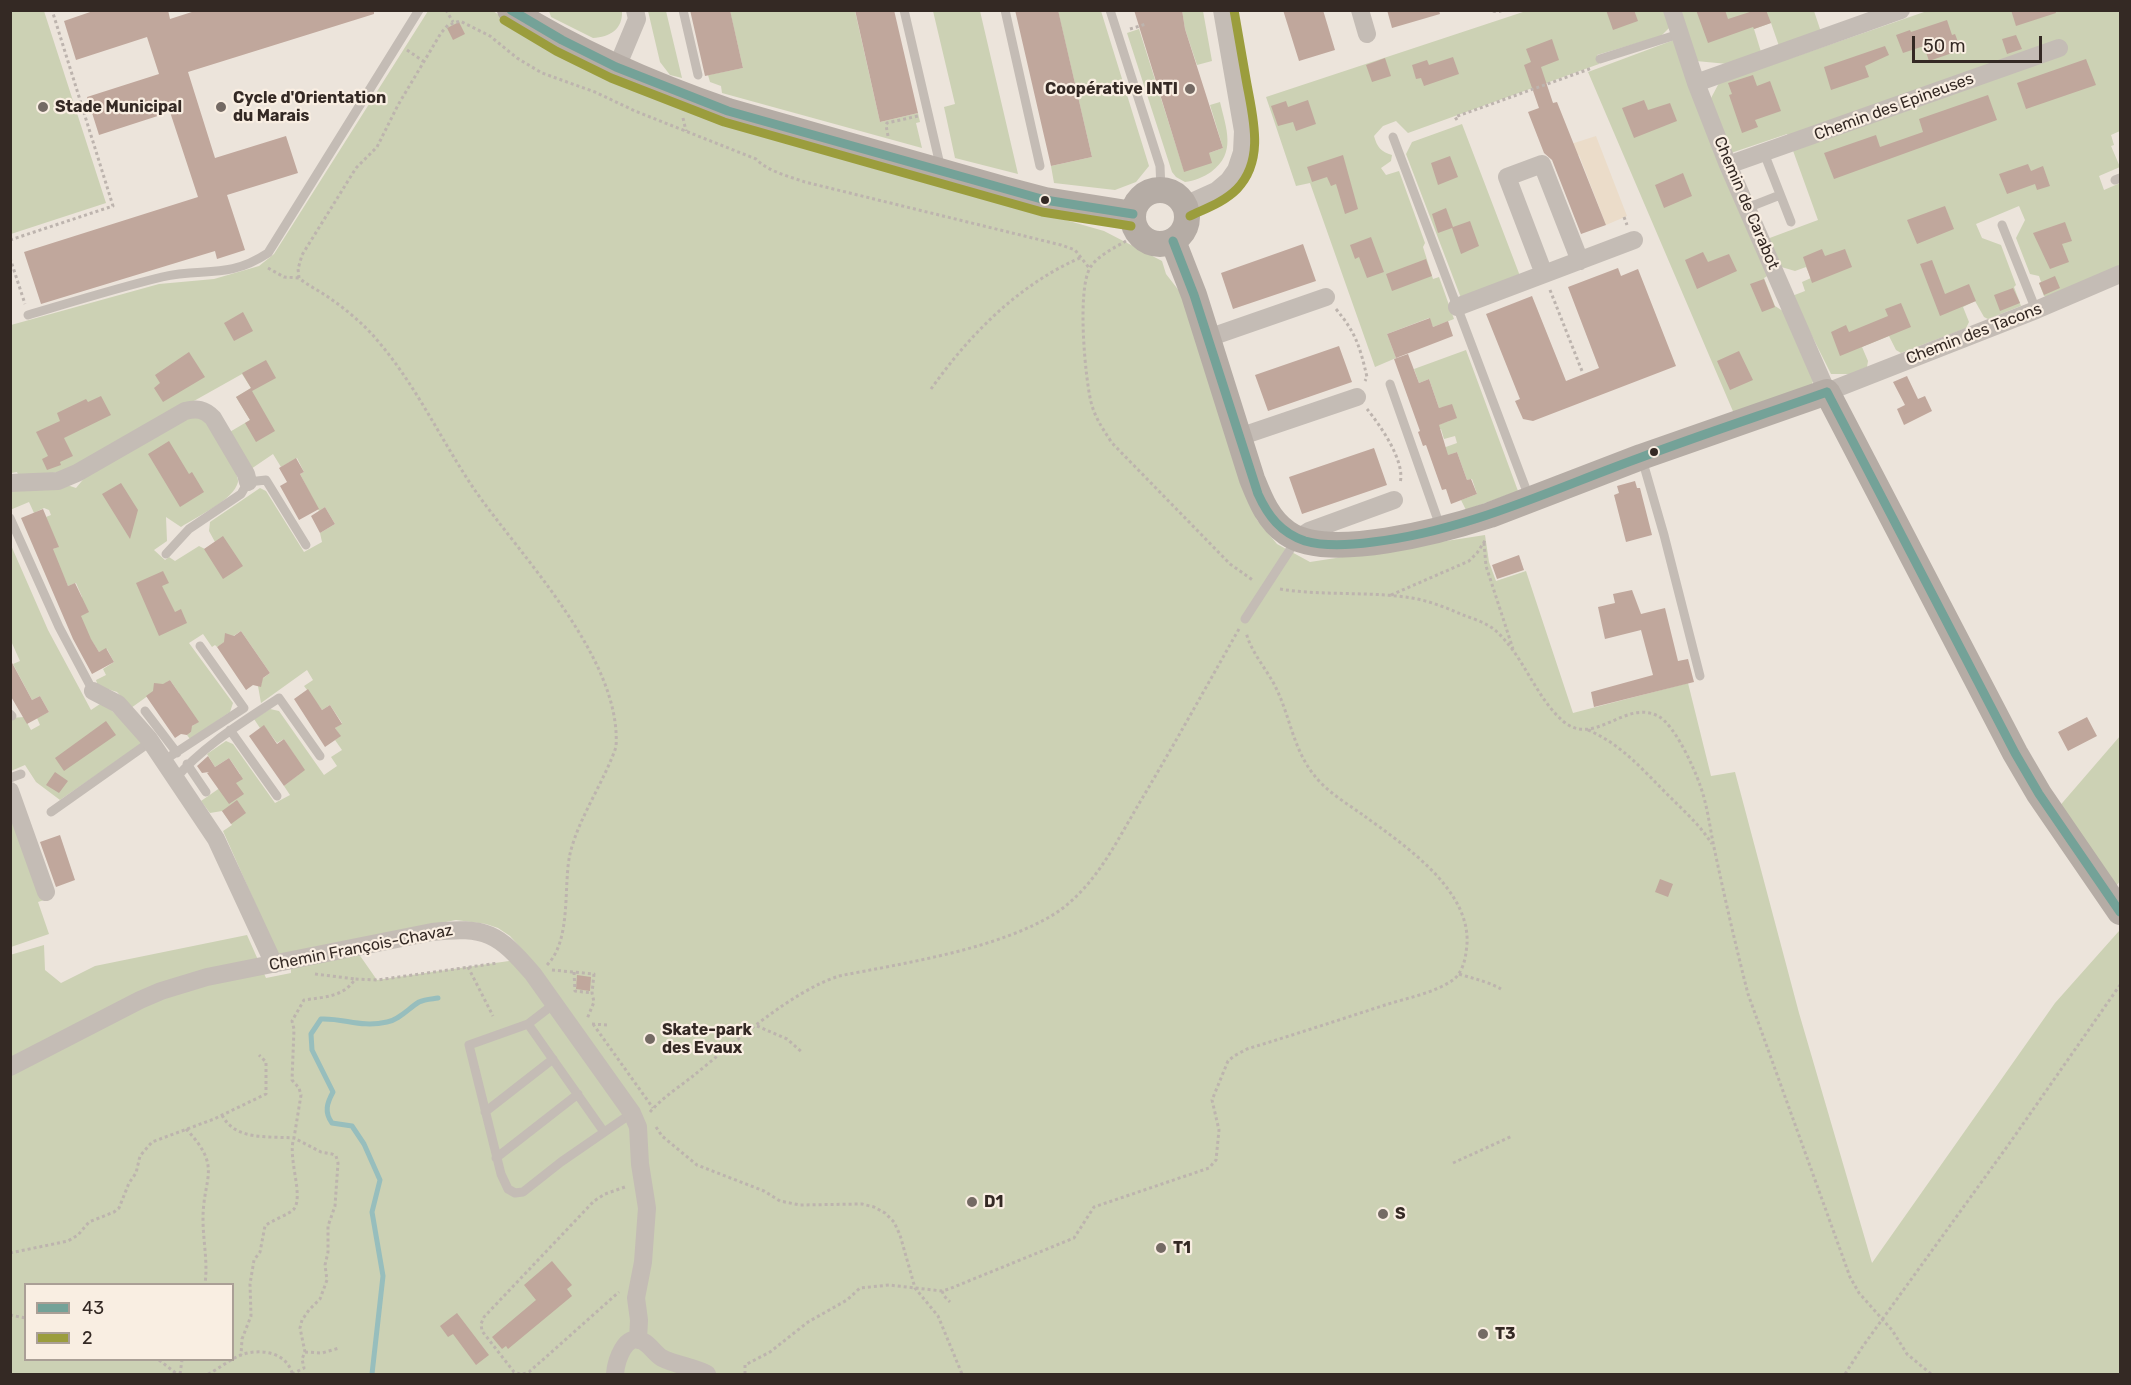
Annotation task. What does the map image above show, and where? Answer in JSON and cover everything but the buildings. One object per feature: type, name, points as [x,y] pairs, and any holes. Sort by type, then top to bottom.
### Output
[{"type":"street","points":[[510,10],[534,19],[617,67],[728,111],[1045,200],[1133,214]]},
{"type":"street","points":[[617,67],[637,19],[635,10]]},
{"type":"street","points":[[1185,206],[1216,191],[1229,180],[1236,170],[1242,152],[1243,131],[1222,10]]},
{"type":"street","points":[[1360,10],[1367,34]]},
{"type":"street","name":"Chemin de Carabot","points":[[1672,10],[1696,83],[1728,165],[1827,392]]},
{"type":"street","points":[[1696,83],[1892,12]]},
{"type":"street","name":"Chemin des Epineuses","points":[[1728,165],[2059,48]]},
{"type":"street","points":[[1544,274],[1507,177],[1542,164],[1580,261]]},
{"type":"street","points":[[1161,189],[1177,195],[1185,206],[1187,221],[1185,229],[1173,241],[1157,244],[1148,241],[1135,229],[1133,214],[1135,206],[1145,194],[1161,189]]},
{"type":"street","points":[[1457,307],[1634,240]]},
{"type":"street","points":[[1173,241],[1208,338],[1252,480],[1263,506],[1277,525],[1297,539],[1322,544],[1359,543],[1441,529],[1490,515],[1641,456],[1827,392],[2038,794],[2121,912]]},
{"type":"street","name":"Chemin des Tacons","points":[[1827,392],[2121,274]]},
{"type":"street","points":[[1208,338],[1326,297]]},
{"type":"street","points":[[1239,437],[1357,397]]},
{"type":"street","points":[[10,483],[58,482],[185,411],[193,409],[207,412],[213,418],[246,474],[248,482]]},
{"type":"street","points":[[1297,539],[1305,532],[1395,500]]},
{"type":"street","points":[[93,691],[118,704],[150,742],[170,757],[174,779],[216,839],[274,964]]},
{"type":"street","points":[[10,791],[46,892]]},
{"type":"street","name":"Chemin François-Chavaz","points":[[10,1067],[161,991],[207,977],[432,932],[477,930],[495,938],[520,959],[635,1120]]},
{"type":"street","points":[[635,1120],[647,1208],[636,1298],[639,1320],[638,1340]]},
{"type":"street","points":[[615,1374],[615,1366],[622,1347],[638,1340],[644,1342],[662,1358],[707,1374]]},
{"type":"lane","points":[[28,315],[165,277],[239,269],[268,253],[419,10]]},
{"type":"lane","points":[[683,10],[698,75]]},
{"type":"lane","points":[[904,10],[941,171]]},
{"type":"lane","points":[[1005,10],[1040,166]]},
{"type":"lane","points":[[1110,10],[1160,166],[1161,189]]},
{"type":"lane","points":[[1600,59],[1679,34]]},
{"type":"lane","points":[[1393,137],[1530,499]]},
{"type":"lane","points":[[1764,153],[1791,222]]},
{"type":"lane","points":[[1747,208],[1780,195]]},
{"type":"lane","points":[[2002,225],[2036,310]]},
{"type":"lane","points":[[1390,384],[1441,529]]},
{"type":"lane","points":[[1641,456],[1700,675]]},
{"type":"lane","points":[[166,554],[189,530],[241,494],[248,482],[266,480],[306,545]]},
{"type":"lane","points":[[10,518],[59,627],[93,691]]},
{"type":"lane","points":[[1245,619],[1297,539]]},
{"type":"lane","points":[[145,711],[170,757],[244,708],[200,646]]},
{"type":"lane","points":[[174,779],[187,764],[230,730],[279,698],[320,756]]},
{"type":"lane","points":[[230,730],[277,796]]},
{"type":"lane","points":[[51,812],[150,742]]},
{"type":"lane","points":[[187,764],[206,792]]},
{"type":"lane","points":[[10,778],[21,774]]},
{"type":"lane","points":[[554,1004],[528,1024],[469,1045],[496,1158],[508,1189],[515,1193],[523,1192],[604,1132],[635,1120]]},
{"type":"lane","points":[[528,1024],[604,1132]]},
{"type":"lane","points":[[485,1112],[553,1059]]},
{"type":"lane","points":[[496,1158],[578,1094]]},
{"type":"path","points":[[10,240],[113,206],[52,10]]},
{"type":"path","points":[[446,10],[453,22]]},
{"type":"path","points":[[1487,10],[1498,12],[1503,10]]},
{"type":"path","points":[[299,278],[298,270],[302,255],[356,168],[377,147],[423,61],[441,33],[453,22],[460,21],[490,36],[517,58],[542,72],[756,159],[763,166],[784,175],[1061,244],[1075,250],[1089,268]]},
{"type":"path","points":[[1132,28],[1146,24]]},
{"type":"path","points":[[398,45],[423,61]]},
{"type":"path","points":[[1457,120],[1455,117],[1602,64],[1600,59]]},
{"type":"path","points":[[888,133],[887,123],[928,114]]},
{"type":"path","points":[[931,389],[973,339],[1024,289],[1055,269],[1082,257]]},
{"type":"path","points":[[10,258],[28,315]]},
{"type":"path","points":[[258,260],[284,277],[299,278],[356,318],[376,338],[394,361],[475,490],[542,579],[604,678],[610,696],[616,747],[574,841],[568,866],[565,916],[561,934],[552,960],[541,969],[594,974],[592,993],[594,1006],[585,1024],[607,1025]]},
{"type":"path","points":[[1544,274],[1582,370]]},
{"type":"path","points":[[1326,297],[1347,322],[1359,344],[1367,377],[1357,397],[1376,420],[1392,446],[1402,477],[1395,500]]},
{"type":"path","points":[[1389,596],[1469,561],[1489,535]]},
{"type":"path","points":[[1484,543],[1486,566],[1513,651]]},
{"type":"path","points":[[745,1374],[745,1365],[770,1352],[808,1322],[847,1300],[860,1288],[889,1285],[942,1291],[1074,1238],[1094,1208],[1209,1168],[1215,1160],[1218,1130],[1212,1100],[1223,1070],[1234,1056],[1246,1049],[1416,996],[1450,982],[1459,974],[1465,959],[1467,933],[1465,922],[1454,899],[1426,865],[1393,837],[1334,794],[1314,775],[1291,733],[1276,688],[1252,650],[1245,619]]},
{"type":"path","points":[[635,1120],[799,994],[820,982],[975,946],[1009,935],[1055,913],[1077,896],[1092,881],[1107,858],[1245,619]]},
{"type":"path","points":[[1655,715],[1662,719],[1675,735],[1699,783],[1707,808],[1736,949],[1756,1022],[1784,1091],[1851,1277],[1859,1293],[1882,1322],[1892,1330],[1915,1363],[1931,1374]]},
{"type":"path","points":[[1586,729],[1604,737],[1625,752],[1687,814],[1713,845]]},
{"type":"path","points":[[240,1355],[242,1339],[251,1316],[250,1284],[254,1260],[260,1252],[265,1226],[273,1219],[290,1213],[297,1202],[291,1146],[301,1095],[299,1088],[291,1080],[294,1029],[292,1022],[304,1000],[348,990],[355,979],[376,980],[520,959]]},
{"type":"path","points":[[468,967],[493,1016]]},
{"type":"path","points":[[574,972],[574,991],[592,993]]},
{"type":"path","points":[[1459,974],[1472,979],[1488,981],[1500,989]]},
{"type":"path","points":[[1845,1374],[2121,985]]},
{"type":"path","points":[[593,1024],[653,1108]]},
{"type":"path","points":[[757,1026],[787,1039],[803,1053]]},
{"type":"path","points":[[10,1253],[68,1241],[78,1235],[89,1222],[114,1212],[123,1200],[129,1183],[136,1173],[140,1156],[152,1142],[222,1115],[266,1094],[266,1062],[259,1055]]},
{"type":"path","points":[[222,1115],[226,1124],[238,1132],[294,1138],[321,1152],[336,1156],[338,1163],[335,1206],[328,1226],[328,1252],[325,1265],[327,1280],[320,1299],[309,1310],[300,1328],[305,1352],[302,1359],[304,1368],[292,1374],[286,1361],[267,1352],[240,1355],[234,1359]]},
{"type":"path","points":[[635,1120],[654,1125],[662,1136],[697,1165],[764,1191],[780,1201],[800,1205],[862,1204],[874,1206],[885,1213],[894,1222],[900,1235],[915,1288],[938,1316],[962,1374]]},
{"type":"path","points":[[186,1130],[201,1146],[210,1167],[203,1217],[207,1269],[205,1283]]},
{"type":"path","points":[[1453,1163],[1512,1136]]},
{"type":"path","points":[[640,1278],[626,1285],[529,1372],[521,1374],[514,1372],[482,1331],[481,1324],[484,1317],[594,1201],[604,1194],[643,1180]]},
{"type":"path","points":[[942,1291],[950,1302]]},
{"type":"path","points":[[305,1352],[322,1353],[339,1348]]},
{"type":"path","points":[[162,1361],[178,1374]]},
{"type":"path","points":[[208,1374],[230,1361]]},
{"type":"green space","name":"Stade Municipal","points":[[10,11],[44,11],[106,203],[11,234]]},
{"type":"green space","points":[[428,11],[493,11],[517,27],[757,132],[1104,231],[1162,261],[1166,274],[1180,292],[1257,520],[1277,544],[1310,562],[1485,535],[1489,562],[1496,581],[1526,571],[1573,713],[1688,683],[1711,776],[1735,772],[1799,1013],[1872,1263],[2055,1003],[2119,931],[2120,1374],[11,1374],[10,955],[44,945],[45,970],[61,983],[95,966],[247,935],[266,978],[291,973],[291,965],[356,950],[377,980],[509,961],[528,956],[510,936],[498,928],[456,920],[278,955],[223,831],[232,825],[222,811],[210,813],[201,801],[240,774],[229,758],[215,767],[207,754],[226,741],[233,744],[275,803],[290,795],[284,786],[298,775],[288,760],[295,756],[284,739],[277,743],[264,726],[260,728],[254,719],[270,709],[279,711],[324,775],[337,766],[331,757],[342,750],[335,740],[340,736],[335,728],[342,723],[330,705],[322,710],[304,686],[313,680],[307,670],[261,703],[258,686],[262,683],[262,679],[270,673],[241,631],[217,647],[215,645],[212,647],[203,634],[189,643],[233,703],[230,712],[190,739],[187,735],[191,732],[191,727],[198,722],[177,695],[179,693],[170,680],[131,708],[117,692],[98,686],[96,680],[106,675],[103,669],[114,662],[107,649],[99,652],[76,617],[82,597],[76,583],[68,586],[51,550],[58,547],[46,517],[51,515],[49,510],[44,508],[34,513],[29,502],[10,510],[11,488],[70,486],[76,488],[86,476],[189,418],[198,418],[207,421],[215,432],[231,461],[238,482],[235,489],[222,502],[181,527],[166,517],[167,541],[154,550],[165,560],[169,557],[175,561],[199,546],[205,549],[215,542],[209,531],[210,522],[260,488],[266,491],[304,552],[322,542],[320,533],[335,524],[325,507],[319,511],[300,474],[304,472],[297,458],[281,467],[273,454],[251,469],[228,433],[250,420],[236,397],[251,388],[242,374],[69,471],[19,477],[17,472],[11,473],[11,325],[159,284],[214,279],[259,266],[274,254]]},
{"type":"green space","points":[[549,11],[622,11],[620,23],[614,31],[605,36],[593,38],[551,17]]},
{"type":"green space","points":[[648,11],[666,11],[682,78],[670,75],[660,62]]},
{"type":"green space","points":[[730,11],[855,11],[880,122],[918,113],[920,122],[916,123],[922,148],[722,93],[721,86],[710,82],[708,75],[743,68]]},
{"type":"green space","points":[[933,11],[980,11],[1018,174],[955,158],[944,107],[955,104]]},
{"type":"green space","points":[[1058,11],[1101,11],[1149,166],[1136,182],[1115,190],[1054,183],[1051,166],[1092,157]]},
{"type":"green space","points":[[1182,11],[1203,11],[1212,61],[1197,65],[1185,29]]},
{"type":"green space","points":[[1526,11],[1665,11],[1670,27],[1661,36],[1597,55],[1599,64],[1408,133],[1396,121],[1383,126],[1374,136],[1380,149],[1392,155],[1391,161],[1381,168],[1386,175],[1399,171],[1425,243],[1423,247],[1433,279],[1439,277],[1454,319],[1433,327],[1429,318],[1387,334],[1396,358],[1375,367],[1310,183],[1296,186],[1266,97]]},
{"type":"green space","points":[[1680,11],[1814,11],[1821,32],[1779,46],[1771,23],[1754,29],[1761,52],[1728,64],[1696,61]]},
{"type":"green space","points":[[1927,11],[2120,11],[2120,131],[2111,135],[2114,145],[2111,146],[2120,167],[2099,176],[2104,190],[2120,183],[2120,269],[2050,299],[2044,296],[2039,276],[2030,274],[2016,238],[2025,220],[2019,206],[1976,224],[1982,238],[2001,245],[2021,306],[1988,319],[1984,317],[1975,301],[1963,307],[1969,322],[1966,328],[1901,353],[1896,350],[1889,336],[1862,347],[1868,361],[1867,367],[1851,374],[1831,374],[1792,296],[1805,291],[1802,282],[1811,278],[1806,267],[1795,271],[1778,266],[1767,239],[1818,220],[1787,134],[1731,153],[1710,100],[1719,83]]},
{"type":"green space","points":[[1139,29],[1184,171],[1209,153],[1223,148],[1210,105],[1220,102],[1227,131],[1227,148],[1219,165],[1199,179],[1185,182],[1172,172],[1127,33]]},
{"type":"green space","points":[[1674,40],[1769,275],[1764,278],[1775,306],[1786,313],[1815,376],[1810,389],[1735,416],[1588,72]]},
{"type":"green space","points":[[1462,124],[1520,276],[1461,298],[1406,154],[1412,142]]},
{"type":"green space","points":[[1466,350],[1518,491],[1466,510],[1461,500],[1477,494],[1472,479],[1467,480],[1457,452],[1446,456],[1443,448],[1457,443],[1455,436],[1444,439],[1441,429],[1433,432],[1432,427],[1449,421],[1444,407],[1439,408],[1429,379],[1419,383],[1414,369]]},
{"type":"green space","points":[[10,543],[48,630],[91,710],[103,702],[144,742],[60,800],[36,782],[25,765],[11,771],[11,718],[24,717],[31,730],[40,725],[37,718],[49,712],[40,696],[32,700],[13,664],[20,661],[11,641]]},
{"type":"green space","points":[[2120,736],[2120,881],[2114,889],[2057,809]]},
{"type":"green space","points":[[10,807],[44,900],[38,902],[49,934],[11,947]]},
{"type":"shaded area","points":[[1596,136],[1627,216],[1606,225],[1579,155],[1575,156],[1571,144]]},
{"type":"waterway","points":[[372,1374],[383,1276],[372,1212],[380,1180],[364,1144],[352,1126],[332,1123],[328,1115],[327,1108],[333,1092],[312,1050],[311,1034],[321,1019],[377,1024],[391,1021],[419,1002],[438,998]]},
{"type":"transit line","name":"43","points":[[511,10],[562,40],[616,67],[728,111],[1045,200],[1133,214]]},
{"type":"transit line","name":"2","points":[[1190,216],[1227,198],[1237,189],[1246,177],[1254,150],[1253,121],[1234,10]]},
{"type":"transit line","name":"2","points":[[504,20],[556,51],[611,78],[724,122],[1042,212],[1131,226]]},
{"type":"transit line","name":"43","points":[[1173,241],[1194,295],[1258,494],[1276,523],[1296,538],[1313,543],[1356,544],[1408,537],[1442,529],[1476,519],[1827,392]]},
{"type":"transit line","name":"43","points":[[1827,392],[2015,753],[2039,794],[2120,912]]},
{"type":"place","name":"Coopérative INTI","points":[[1190,89]]},
{"type":"place","name":"Stade Municipal","points":[[43,107]]},
{"type":"place","name":"Cycle d'Orientation du Marais","points":[[221,107]]},
{"type":"place","name":"Skate-park des Evaux","points":[[650,1039]]},
{"type":"place","name":"D1","points":[[972,1202]]},
{"type":"place","name":"S","points":[[1383,1214]]},
{"type":"place","name":"T1","points":[[1161,1248]]},
{"type":"place","name":"T3","points":[[1483,1334]]}]
